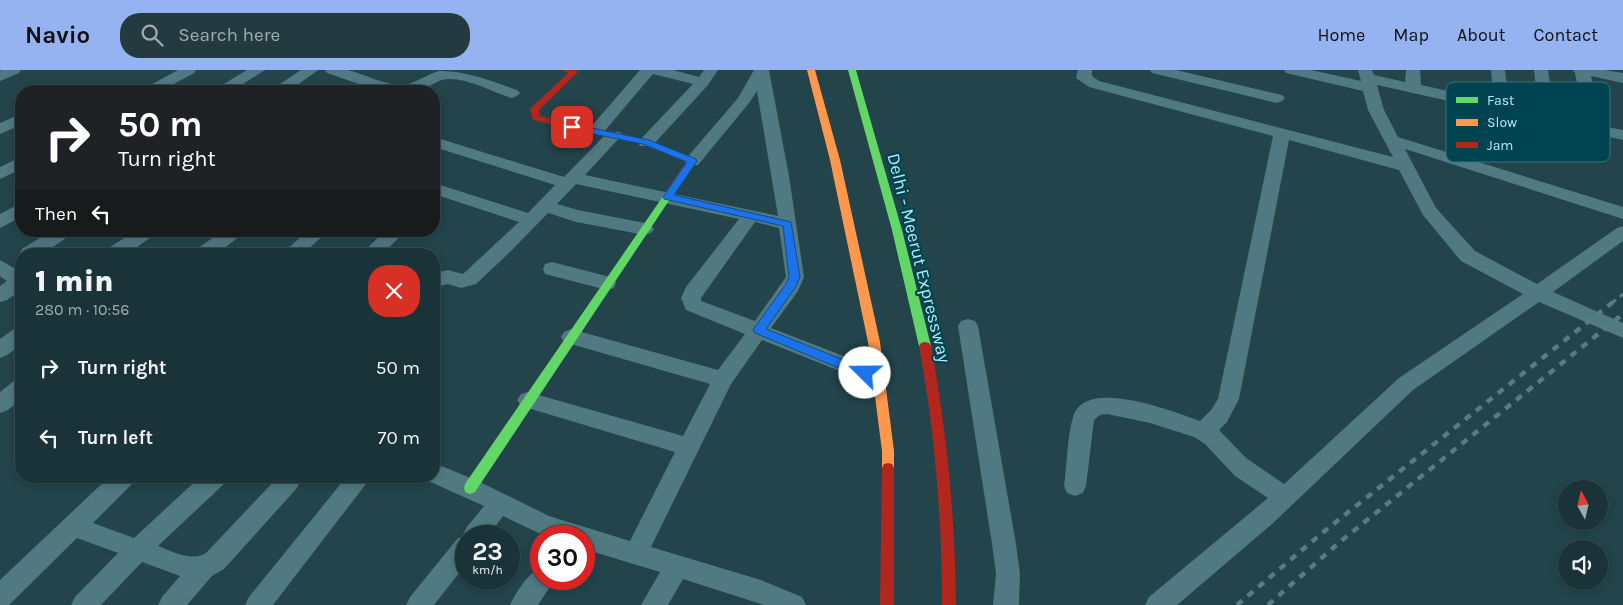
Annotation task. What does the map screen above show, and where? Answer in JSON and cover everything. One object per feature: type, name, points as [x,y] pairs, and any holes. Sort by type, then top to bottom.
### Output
[{"type":"main road","points":[[812,70],[835,160],[874,342],[886,441],[887,605]]},
{"type":"main road","points":[[470,488],[607,283],[692,161],[646,142],[536,118],[534,109],[573,71]]},
{"type":"main road","name":"Delhi - Meerut Expressway","points":[[854,74],[921,327],[938,429],[950,556],[949,605]]},
{"type":"street","points":[[0,77],[14,70]]},
{"type":"street","points":[[161,85],[189,70]]},
{"type":"street","points":[[232,85],[258,70]]},
{"type":"street","points":[[288,85],[312,70]]},
{"type":"street","points":[[332,70],[382,85]]},
{"type":"street","points":[[596,132],[648,70]]},
{"type":"street","points":[[655,70],[707,76]]},
{"type":"street","points":[[692,161],[744,100],[761,70]]},
{"type":"street","points":[[636,554],[723,379],[791,286],[795,277],[788,224],[761,70]]},
{"type":"street","points":[[1085,70],[1084,78],[1094,84],[1138,94],[1405,166]]},
{"type":"street","points":[[1157,70],[1277,98]]},
{"type":"street","points":[[1291,70],[1367,79],[1446,95]]},
{"type":"street","points":[[1413,70],[1413,88]]},
{"type":"street","points":[[1582,70],[1623,78]]},
{"type":"street","points":[[416,85],[433,77],[449,74],[512,93]]},
{"type":"street","points":[[646,142],[707,76]]},
{"type":"street","points":[[1367,79],[1376,110],[1429,211],[1468,256],[1538,293],[1623,331]]},
{"type":"street","points":[[0,129],[15,122]]},
{"type":"street","points":[[1610,132],[1623,135]]},
{"type":"street","points":[[1204,431],[1219,416],[1228,399],[1262,244],[1282,133]]},
{"type":"street","points":[[440,278],[448,277],[461,281],[469,279],[531,220],[614,135]]},
{"type":"street","points":[[1392,140],[1446,157]]},
{"type":"street","points":[[440,144],[484,159],[570,180],[668,197],[788,224]]},
{"type":"street","points":[[1462,162],[1623,213]]},
{"type":"street","points":[[0,174],[15,165]]},
{"type":"street","points":[[440,194],[531,220]]},
{"type":"street","points":[[544,206],[576,216],[645,229]]},
{"type":"street","points":[[0,222],[15,213]]},
{"type":"street","points":[[751,215],[693,292],[691,298],[693,305],[865,373]]},
{"type":"street","points":[[1158,605],[1285,497],[1406,384],[1623,232]]},
{"type":"street","points":[[38,248],[55,237]]},
{"type":"street","points":[[123,248],[139,237]]},
{"type":"street","points":[[212,248],[227,237]]},
{"type":"street","points":[[298,248],[312,237]]},
{"type":"street","points":[[378,248],[390,237]]},
{"type":"street","points":[[15,262],[2,269],[15,277]]},
{"type":"street","points":[[552,269],[607,283]]},
{"type":"street","points":[[0,295],[15,285]]},
{"type":"street","points":[[968,326],[1004,544],[1008,574],[1006,605]]},
{"type":"street","points":[[571,337],[723,379]]},
{"type":"street","points":[[0,350],[15,339]]},
{"type":"street","points":[[0,404],[15,392]]},
{"type":"street","points":[[528,400],[688,447]]},
{"type":"street","points":[[1075,486],[1084,417],[1091,408],[1101,405],[1117,406],[1204,431],[1238,465],[1285,497]]},
{"type":"street","points":[[440,476],[470,488],[544,525]]},
{"type":"street","points":[[0,598],[118,483]]},
{"type":"street","points":[[84,605],[138,550],[210,483]]},
{"type":"street","points":[[171,605],[203,568],[215,561],[287,483]]},
{"type":"street","points":[[258,605],[355,483]]},
{"type":"street","points":[[483,525],[500,503]]},
{"type":"street","points":[[73,526],[190,569],[203,568]]},
{"type":"street","points":[[595,541],[761,592],[793,605]]},
{"type":"street","points":[[420,605],[455,560]]},
{"type":"street","points":[[654,605],[677,566]]},
{"type":"street","points":[[522,605],[534,590]]},
{"type":"railway","points":[[1612,303],[1623,294]]},
{"type":"railway","points":[[1237,605],[1327,529],[1613,302]]},
{"type":"railway","points":[[1268,605],[1341,541],[1623,314]]},
{"type":"traffic: fast","points":[[852,70],[897,230],[925,346]]},
{"type":"traffic: fast","points":[[470,488],[671,191]]},
{"type":"traffic: slow","points":[[811,70],[835,160],[874,342],[888,451],[888,468]]},
{"type":"traffic: jam","points":[[567,70],[574,72],[534,109],[536,118],[646,142],[692,161],[671,191]]},
{"type":"traffic: jam","points":[[925,346],[936,411],[946,507],[949,605]]},
{"type":"traffic: jam","points":[[887,605],[888,468]]},
{"type":"route","points":[[572,127],[646,142],[692,161],[668,197],[788,224],[795,277],[782,300],[758,330],[865,373]]}]
